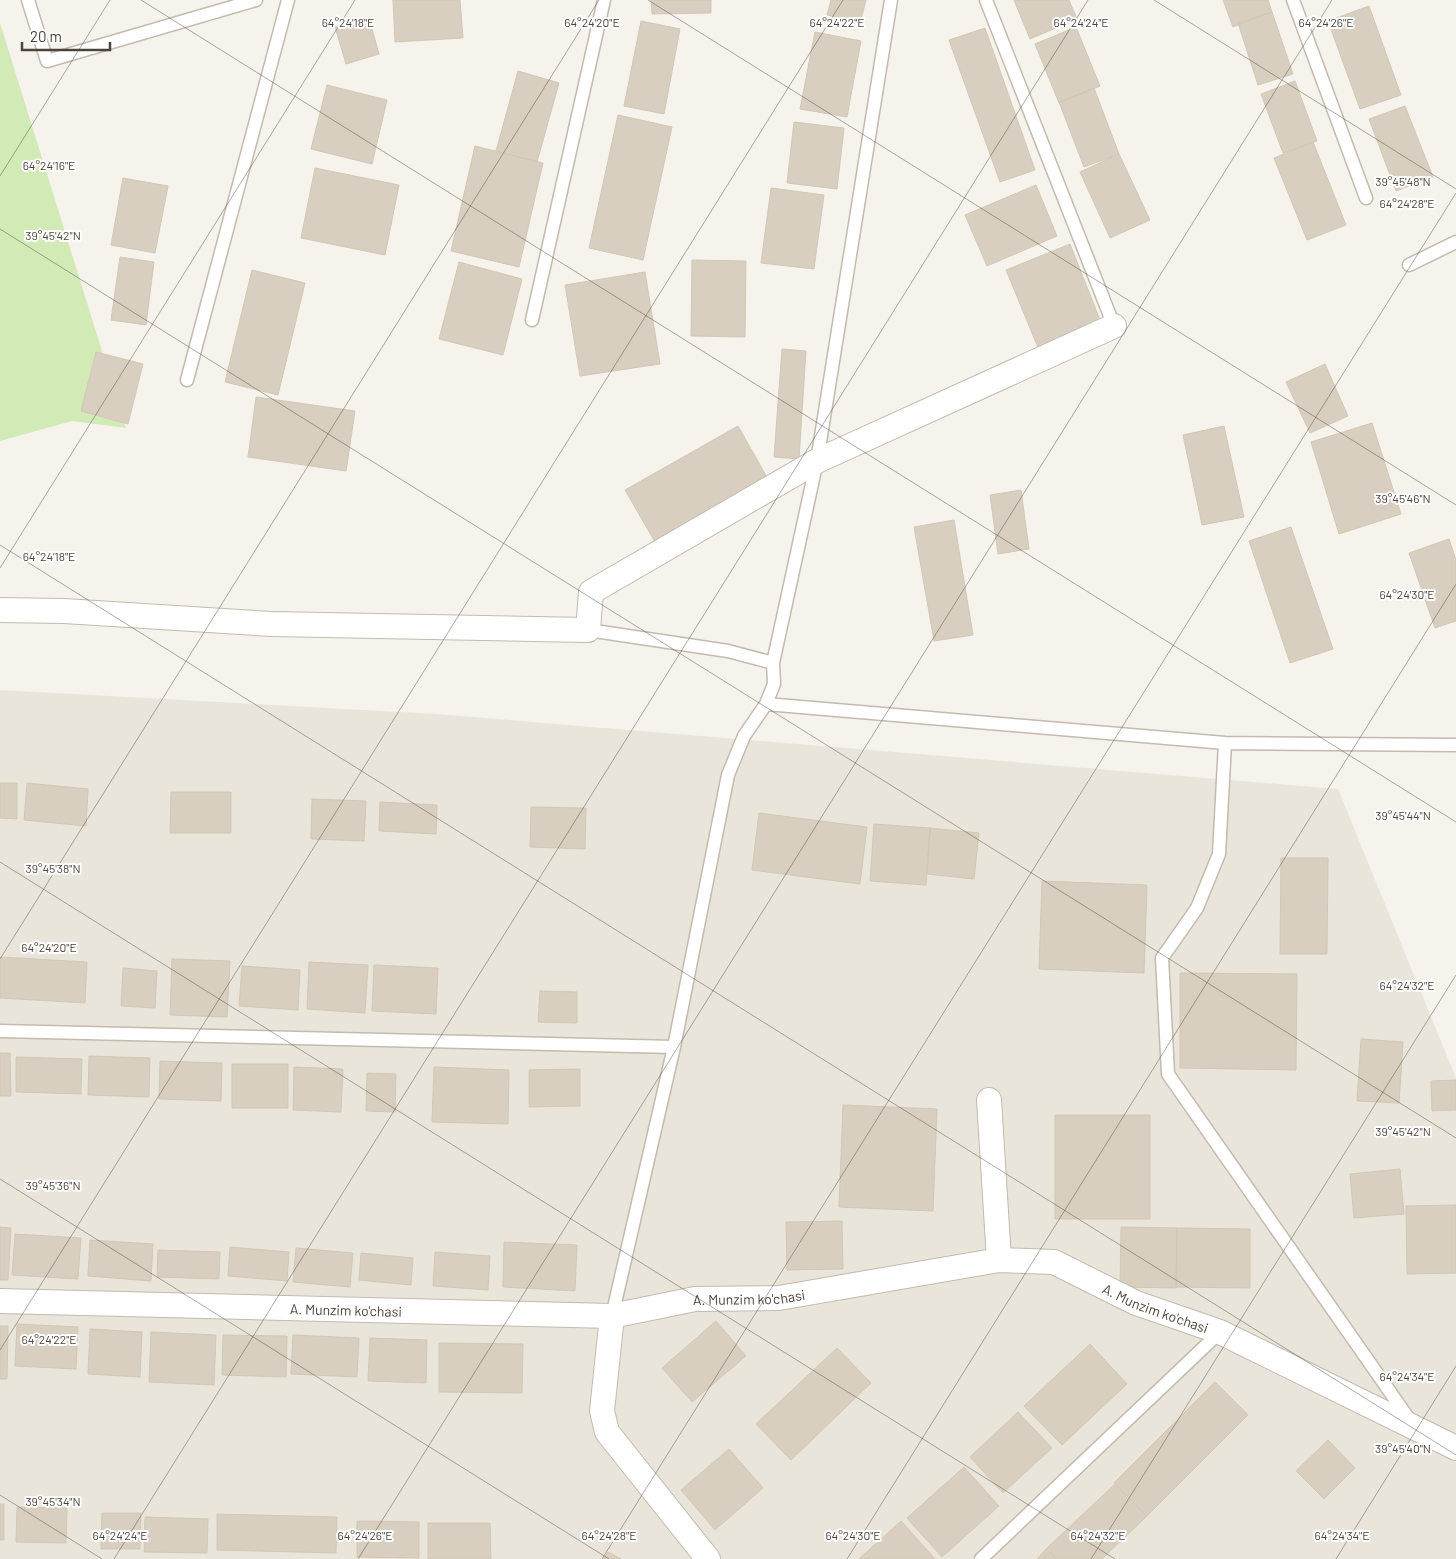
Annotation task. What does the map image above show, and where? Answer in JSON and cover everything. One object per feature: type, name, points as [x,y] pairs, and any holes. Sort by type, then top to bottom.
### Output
[{"type":"street","points":[[0,610],[64,611],[271,624],[588,630],[591,592],[817,461],[1114,326]]},
{"type":"street","points":[[989,1100],[999,1260]]},
{"type":"street","name":"A. Munzim ko'chasi","points":[[0,1301],[612,1316],[695,1299],[779,1298],[999,1260],[1054,1262],[1136,1303],[1220,1332],[1456,1448]]},
{"type":"street","points":[[612,1316],[602,1411],[607,1432],[708,1559]]},
{"type":"lane","points":[[28,0],[47,61],[256,0]]},
{"type":"lane","points":[[187,380],[288,0]]},
{"type":"lane","points":[[532,320],[604,0]]},
{"type":"lane","points":[[612,1316],[674,1047],[728,775],[744,736],[766,704],[774,684],[773,663],[817,461],[891,0]]},
{"type":"lane","points":[[986,0],[1114,326]]},
{"type":"lane","points":[[1294,0],[1366,198]]},
{"type":"lane","points":[[1409,265],[1456,242]]},
{"type":"lane","points":[[588,630],[728,651],[773,663]]},
{"type":"lane","points":[[766,704],[1225,743],[1456,745]]},
{"type":"lane","points":[[1225,743],[1219,854],[1197,908],[1162,958],[1168,1074],[1414,1426]]},
{"type":"lane","points":[[0,1031],[674,1047]]},
{"type":"lane","points":[[981,1559],[1220,1332]]},
{"type":"shaded area","points":[[0,690],[437,714],[1338,789],[1456,1078],[1456,1559],[0,1559]]},
{"type":"green space","points":[[0,23],[126,428],[72,421],[0,441]]},
{"type":"building","points":[[393,0],[460,0],[463,38],[395,42]]},
{"type":"building","points":[[651,0],[711,0],[711,13],[652,14]]},
{"type":"building","points":[[831,0],[866,0],[860,23],[827,15]]},
{"type":"building","points":[[1014,0],[1069,0],[1077,19],[1030,39]]},
{"type":"building","points":[[1223,0],[1268,0],[1272,12],[1233,27]]},
{"type":"building","points":[[1369,6],[1401,95],[1360,109],[1328,21]]},
{"type":"building","points":[[1272,12],[1293,74],[1258,85],[1238,23]]},
{"type":"building","points":[[369,18],[379,54],[346,64],[335,27]]},
{"type":"building","points":[[641,21],[680,29],[664,114],[624,106]]},
{"type":"building","points":[[1076,27],[1100,86],[1059,103],[1035,44]]},
{"type":"building","points":[[985,28],[1035,170],[1000,182],[949,40]]},
{"type":"building","points":[[815,32],[861,41],[847,117],[800,109]]},
{"type":"building","points":[[518,71],[559,83],[537,162],[496,151]]},
{"type":"building","points":[[1295,81],[1317,141],[1283,153],[1261,94]]},
{"type":"building","points":[[327,85],[387,100],[372,164],[311,149]]},
{"type":"building","points":[[1094,88],[1119,154],[1084,167],[1059,102]]},
{"type":"building","points":[[1405,106],[1433,177],[1396,191],[1369,119]]},
{"type":"building","points":[[618,115],[672,127],[643,260],[589,248]]},
{"type":"building","points":[[794,122],[844,128],[837,189],[787,183]]},
{"type":"building","points":[[1313,142],[1346,225],[1307,240],[1274,158]]},
{"type":"building","points":[[475,146],[543,163],[519,267],[451,251]]},
{"type":"building","points":[[1119,154],[1150,220],[1110,238],[1080,172]]},
{"type":"building","points":[[315,168],[399,185],[385,255],[301,238]]},
{"type":"building","points":[[123,178],[168,186],[155,253],[111,245]]},
{"type":"building","points":[[1036,185],[1057,236],[987,266],[965,215]]},
{"type":"building","points":[[771,188],[824,195],[814,269],[761,263]]},
{"type":"building","points":[[1070,244],[1102,325],[1039,350],[1006,270]]},
{"type":"building","points":[[120,257],[154,262],[146,325],[111,320]]},
{"type":"building","points":[[692,260],[746,261],[745,337],[691,336]]},
{"type":"building","points":[[459,262],[522,279],[503,355],[439,339]]},
{"type":"building","points":[[252,270],[305,283],[278,395],[225,382]]},
{"type":"building","points":[[645,272],[660,364],[580,376],[565,285]]},
{"type":"building","points":[[782,349],[806,351],[799,459],[774,457]]},
{"type":"building","points":[[96,352],[143,364],[128,424],[81,411]]},
{"type":"building","points":[[1325,364],[1348,416],[1310,433],[1286,382]]},
{"type":"building","points":[[256,397],[355,411],[346,471],[248,457]]},
{"type":"building","points":[[1372,423],[1401,514],[1339,534],[1311,442]]},
{"type":"building","points":[[738,426],[768,479],[655,542],[625,490]]},
{"type":"building","points":[[1224,426],[1244,517],[1202,525],[1183,435]]},
{"type":"building","points":[[1021,490],[1029,549],[998,554],[990,495]]},
{"type":"building","points":[[954,520],[973,635],[934,641],[914,527]]},
{"type":"building","points":[[1291,527],[1333,649],[1290,663],[1249,541]]},
{"type":"building","points":[[1449,539],[1456,560],[1456,621],[1435,628],[1409,553]]},
{"type":"building","points":[[0,783],[17,783],[17,819],[0,818]]},
{"type":"building","points":[[27,783],[88,789],[86,826],[24,820]]},
{"type":"building","points":[[171,792],[231,792],[231,833],[170,833]]},
{"type":"building","points":[[312,799],[366,801],[364,841],[311,839]]},
{"type":"building","points":[[380,802],[437,805],[436,834],[379,831]]},
{"type":"building","points":[[531,807],[586,808],[585,849],[530,847]]},
{"type":"building","points":[[759,813],[867,827],[860,884],[752,870]]},
{"type":"building","points":[[874,824],[930,828],[926,885],[870,881]]},
{"type":"building","points":[[930,828],[979,833],[974,879],[927,874]]},
{"type":"building","points":[[1281,858],[1328,858],[1327,954],[1280,954]]},
{"type":"building","points":[[1042,881],[1147,885],[1144,973],[1039,969]]},
{"type":"building","points":[[0,957],[87,962],[85,1003],[0,998]]},
{"type":"building","points":[[172,959],[230,961],[227,1017],[170,1015]]},
{"type":"building","points":[[309,962],[368,965],[365,1013],[307,1009]]},
{"type":"building","points":[[374,965],[438,968],[436,1014],[372,1011]]},
{"type":"building","points":[[242,966],[300,970],[298,1010],[239,1006]]},
{"type":"building","points":[[123,968],[157,971],[155,1008],[121,1006]]},
{"type":"building","points":[[1180,973],[1297,974],[1296,1070],[1180,1068]]},
{"type":"building","points":[[540,991],[577,992],[577,1023],[538,1022]]},
{"type":"building","points":[[1361,1039],[1403,1042],[1399,1103],[1357,1101]]},
{"type":"building","points":[[0,1053],[10,1053],[11,1096],[0,1096]]},
{"type":"building","points":[[89,1056],[150,1058],[149,1097],[88,1095]]},
{"type":"building","points":[[16,1057],[82,1059],[81,1094],[16,1092]]},
{"type":"building","points":[[160,1061],[222,1063],[221,1101],[159,1099]]},
{"type":"building","points":[[232,1064],[288,1064],[288,1108],[232,1108]]},
{"type":"building","points":[[294,1067],[343,1069],[341,1112],[293,1110]]},
{"type":"building","points":[[434,1067],[509,1070],[508,1124],[432,1122]]},
{"type":"building","points":[[580,1069],[580,1106],[529,1107],[529,1070]]},
{"type":"building","points":[[367,1073],[396,1074],[395,1112],[366,1111]]},
{"type":"building","points":[[1456,1080],[1456,1110],[1432,1111],[1431,1081]]},
{"type":"building","points":[[843,1105],[937,1109],[933,1211],[839,1207]]},
{"type":"building","points":[[1055,1115],[1150,1115],[1150,1219],[1055,1219]]},
{"type":"building","points":[[1400,1169],[1404,1214],[1354,1218],[1350,1174]]},
{"type":"building","points":[[1456,1205],[1456,1273],[1407,1274],[1406,1206]]},
{"type":"building","points":[[842,1221],[843,1269],[787,1270],[786,1222]]},
{"type":"building","points":[[0,1227],[11,1228],[8,1280],[0,1280]]},
{"type":"building","points":[[1121,1227],[1177,1228],[1176,1288],[1120,1287]]},
{"type":"building","points":[[1177,1228],[1250,1229],[1250,1288],[1176,1287]]},
{"type":"building","points":[[15,1234],[81,1238],[78,1279],[12,1275]]},
{"type":"building","points":[[90,1240],[153,1244],[151,1281],[88,1276]]},
{"type":"building","points":[[504,1242],[577,1245],[575,1291],[503,1287]]},
{"type":"building","points":[[230,1247],[289,1252],[287,1281],[228,1276]]},
{"type":"building","points":[[296,1248],[353,1253],[350,1287],[293,1282]]},
{"type":"building","points":[[158,1250],[220,1252],[219,1279],[157,1277]]},
{"type":"building","points":[[435,1252],[490,1256],[488,1290],[433,1286]]},
{"type":"building","points":[[361,1253],[413,1258],[411,1285],[359,1280]]},
{"type":"building","points":[[716,1321],[746,1356],[692,1402],[662,1368]]},
{"type":"building","points":[[17,1324],[78,1327],[76,1369],[15,1366]]},
{"type":"building","points":[[0,1326],[8,1326],[7,1379],[0,1379]]},
{"type":"building","points":[[90,1329],[142,1332],[140,1377],[88,1374]]},
{"type":"building","points":[[151,1332],[216,1335],[214,1385],[149,1382]]},
{"type":"building","points":[[223,1335],[287,1336],[286,1377],[222,1375]]},
{"type":"building","points":[[293,1335],[359,1338],[357,1377],[291,1374]]},
{"type":"building","points":[[370,1338],[427,1340],[426,1383],[368,1381]]},
{"type":"building","points":[[439,1343],[523,1344],[522,1393],[439,1392]]},
{"type":"building","points":[[1090,1344],[1127,1384],[1062,1445],[1024,1406]]},
{"type":"building","points":[[837,1348],[871,1383],[791,1460],[756,1424]]},
{"type":"building","points":[[1215,1382],[1248,1415],[1147,1516],[1114,1483]]},
{"type":"building","points":[[1018,1412],[1052,1448],[1003,1493],[970,1457]]},
{"type":"building","points":[[1328,1440],[1355,1468],[1324,1499],[1296,1471]]},
{"type":"building","points":[[729,1449],[763,1488],[715,1530],[681,1490]]},
{"type":"building","points":[[964,1467],[999,1506],[942,1557],[907,1518]]},
{"type":"building","points":[[1115,1484],[1147,1516],[1102,1559],[1056,1559],[1046,1549]]},
{"type":"building","points":[[0,1504],[4,1504],[4,1540],[0,1540]]},
{"type":"building","points":[[17,1507],[67,1508],[66,1543],[16,1542]]},
{"type":"building","points":[[102,1513],[141,1513],[140,1549],[101,1549]]},
{"type":"building","points":[[217,1514],[337,1517],[336,1553],[217,1550]]},
{"type":"building","points":[[145,1517],[208,1519],[207,1553],[144,1552]]},
{"type":"building","points":[[357,1521],[419,1522],[419,1558],[357,1557]]},
{"type":"building","points":[[901,1521],[935,1559],[859,1559]]},
{"type":"building","points":[[428,1523],[490,1523],[491,1559],[428,1559]]},
{"type":"building","points":[[1046,1549],[1056,1559],[1037,1559]]},
{"type":"building","points":[[608,1552],[621,1559],[604,1559]]}]
